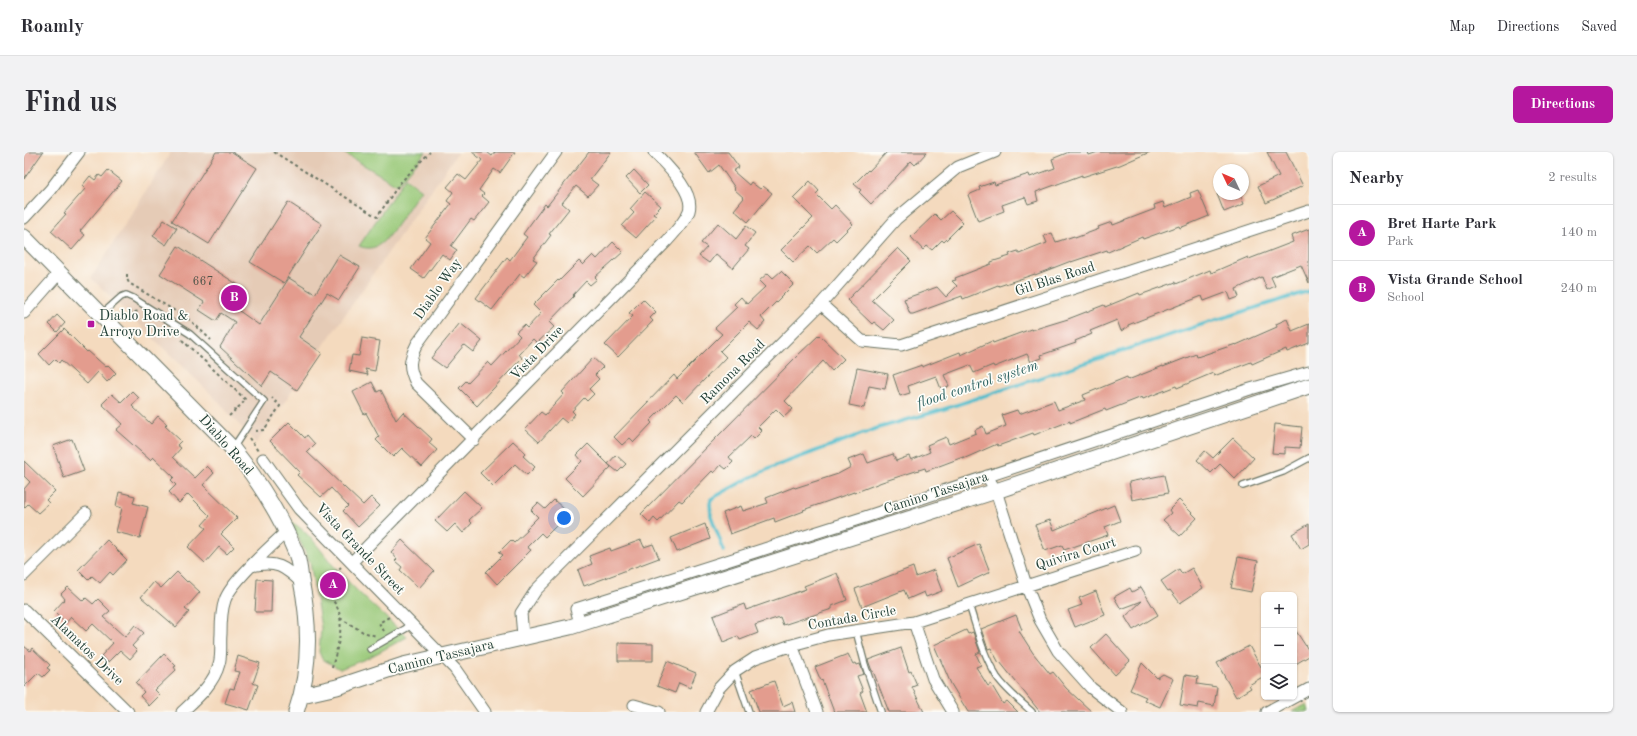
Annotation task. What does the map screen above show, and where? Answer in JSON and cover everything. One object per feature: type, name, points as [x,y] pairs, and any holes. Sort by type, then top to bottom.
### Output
[{"type":"street","points":[[24,218],[50,190],[79,152]]},
{"type":"street","name":"Diablo Way","points":[[474,440],[416,383],[411,371],[410,362],[417,344],[556,152]]},
{"type":"street","name":"Vista Drive","points":[[351,560],[474,440],[680,226],[689,211],[688,195],[680,182],[654,152]]},
{"type":"street","name":"Ramona Road","points":[[523,636],[521,613],[536,590],[821,304],[896,219],[958,167],[995,152]]},
{"type":"street","name":"Gil Blas Road","points":[[821,304],[862,341],[901,345],[1309,211]]},
{"type":"street","name":"Diablo Road","points":[[24,237],[233,449],[261,488],[286,532],[296,554],[307,609],[308,650],[302,695],[296,712]]},
{"type":"street","points":[[24,313],[60,272]]},
{"type":"street","name":"Camino Tassajara","points":[[580,623],[576,609],[1247,390],[1309,372]]},
{"type":"street","name":"Camino Tassajara","points":[[302,695],[337,687],[403,665],[580,623],[996,491],[1309,386]]},
{"type":"street","name":"Vista Grande Street","points":[[263,459],[300,509],[455,669],[485,712]]},
{"type":"street","points":[[987,476],[996,491],[1026,585],[1040,620],[1058,651],[1091,688],[1122,712]]},
{"type":"street","points":[[24,576],[86,513]]},
{"type":"street","points":[[182,712],[196,699],[210,682],[219,664],[222,615],[225,600],[232,587],[286,532]]},
{"type":"street","name":"Quivira Court","points":[[1026,585],[1135,551]]},
{"type":"street","points":[[252,566],[263,563],[274,563],[291,573],[302,583]]},
{"type":"street","name":"Contada Circle","points":[[706,712],[719,688],[735,671],[755,658],[792,645],[828,635],[914,622],[1026,585]]},
{"type":"street","name":"Alamatos Drive","points":[[26,615],[128,712]]},
{"type":"street","points":[[914,622],[933,679],[953,712]]},
{"type":"street","points":[[792,645],[817,712]]},
{"type":"street","points":[[1266,712],[1309,689]]},
{"type":"street","points":[[634,705],[659,712]]},
{"type":"lane","points":[[101,314],[121,297],[126,295],[174,322],[190,334],[264,401],[233,449]]},
{"type":"lane","points":[[1242,486],[1283,472],[1309,458]]},
{"type":"lane","points":[[969,605],[985,653],[998,678],[1032,712]]},
{"type":"lane","points":[[370,649],[412,625]]},
{"type":"lane","points":[[856,630],[865,665],[881,712]]},
{"type":"lane","points":[[735,671],[748,712]]},
{"type":"path","points":[[274,152],[377,217],[400,184],[430,152]]},
{"type":"path","points":[[123,315],[138,311],[144,314]]},
{"type":"path","points":[[179,337],[246,400],[228,417]]},
{"type":"path","points":[[244,432],[263,459]]},
{"type":"path","points":[[332,668],[337,646],[340,618],[336,604],[326,588],[327,583],[351,560]]},
{"type":"path","points":[[386,635],[379,623],[398,610]]},
{"type":"path","points":[[340,618],[364,632],[378,637]]},
{"type":"shaded area","points":[[171,152],[458,152],[256,443],[211,394],[91,278]]},
{"type":"green space","points":[[342,152],[426,152],[397,185]]},
{"type":"green space","points":[[405,178],[421,190],[396,227],[378,246],[373,248],[364,248],[359,246]]},
{"type":"green space","points":[[290,521],[305,532],[349,582],[407,637],[368,658],[340,669],[322,659],[319,652],[321,628],[310,562]]},
{"type":"green space","points":[[1307,704],[1309,712],[1292,712]]},
{"type":"building","points":[[24,152],[43,152],[24,179]]},
{"type":"building","points":[[216,152],[232,152],[257,168],[209,244],[172,221]]},
{"type":"building","points":[[472,152],[487,152],[492,156],[495,152],[515,152],[500,173],[494,169],[479,190],[484,194],[482,196],[489,202],[474,221],[471,219],[451,246],[457,250],[450,260],[442,254],[424,278],[411,269],[430,242],[425,238],[451,204],[447,201],[453,192],[447,187],[458,174],[466,180],[482,160]]},
{"type":"building","points":[[589,152],[611,152],[590,179],[598,185],[588,196],[576,186],[562,203],[569,209],[549,234],[551,235],[533,259],[537,261],[524,277],[520,274],[492,310],[476,298],[507,257],[510,260],[527,237],[523,234],[545,204],[547,206]]},
{"type":"building","points":[[694,152],[728,152],[739,167],[733,171],[749,185],[751,182],[760,189],[763,186],[772,193],[748,222],[734,210],[744,198],[734,189],[735,188],[719,165],[709,173]]},
{"type":"building","points":[[887,152],[927,152],[915,165],[911,161],[871,204],[859,192],[861,190],[854,184]]},
{"type":"building","points":[[1069,152],[1088,152],[1089,155],[1098,152],[1150,152],[1120,165],[1082,177],[1082,175],[1036,192],[1038,201],[1028,204],[1025,197],[1002,205],[1004,211],[978,221],[968,195],[980,190],[979,187],[994,182],[995,185],[1029,174],[1030,177],[1055,168],[1052,159]]},
{"type":"building","points":[[1267,152],[1286,152],[1303,186],[1266,203],[1258,186],[1279,176]]},
{"type":"building","points":[[108,170],[122,181],[80,231],[85,235],[72,250],[51,231],[66,214],[64,213],[85,189],[82,186],[90,176],[95,180],[99,175],[102,177]]},
{"type":"building","points":[[634,170],[648,185],[640,193],[626,178]]},
{"type":"building","points":[[810,181],[819,191],[816,194],[831,209],[835,205],[853,224],[836,241],[833,238],[817,253],[810,246],[793,262],[781,250],[813,218],[793,198]]},
{"type":"building","points":[[1198,190],[1209,216],[1180,228],[1179,226],[1143,239],[1142,237],[1108,252],[1107,250],[1071,261],[1035,275],[999,286],[998,285],[963,299],[962,296],[910,314],[904,299],[937,287],[946,297],[957,286],[952,281],[956,280],[955,278],[991,264],[991,262],[1010,256],[1009,254],[1018,251],[1019,254],[1047,243],[1044,236],[1052,233],[1056,242],[1074,236],[1075,238],[1099,229],[1098,227],[1112,222],[1113,225],[1155,209],[1154,205],[1163,202],[1165,208],[1191,197],[1190,193]]},
{"type":"building","points":[[645,192],[661,206],[653,214],[656,216],[636,238],[622,226],[634,213],[630,209]]},
{"type":"building","points":[[1219,200],[1242,200],[1244,204],[1224,212]]},
{"type":"building","points":[[288,202],[322,224],[284,283],[250,262]]},
{"type":"building","points":[[951,211],[963,223],[944,242],[942,240],[932,250],[927,246],[923,250],[911,237],[935,214],[941,220]]},
{"type":"building","points":[[164,220],[177,228],[166,245],[153,236]]},
{"type":"building","points":[[718,223],[736,239],[746,226],[755,233],[745,246],[749,249],[733,268],[716,254],[709,263],[699,256],[707,247],[701,243]]},
{"type":"building","points":[[1309,229],[1309,283],[1301,265],[1271,277],[1275,286],[1267,290],[1262,277],[1236,289],[1239,297],[1231,300],[1228,292],[1204,301],[1202,296],[1128,325],[1128,327],[1121,331],[1117,320],[1090,331],[1092,334],[1075,341],[1076,343],[1041,355],[1042,358],[1031,362],[1027,354],[974,373],[970,365],[944,375],[949,386],[941,389],[936,376],[908,386],[910,393],[900,396],[893,375],[922,365],[922,367],[960,352],[961,355],[992,341],[993,343],[1031,329],[1032,330],[1068,319],[1104,305],[1105,307],[1139,293],[1140,295],[1176,282],[1176,284],[1210,270],[1211,273],[1248,257],[1249,259],[1293,242],[1291,236]]},
{"type":"building","points":[[613,242],[623,252],[595,277],[597,279],[590,285],[586,281],[549,322],[554,327],[537,343],[533,339],[519,354],[522,358],[477,406],[459,388],[466,381],[468,383],[488,362],[492,366],[520,336],[516,332],[524,325],[527,328],[541,313],[533,305],[558,280],[559,281],[579,261],[583,265],[593,255],[597,259]]},
{"type":"building","points":[[178,246],[246,290],[235,308],[259,325],[289,278],[315,294],[339,255],[360,267],[339,300],[327,293],[299,337],[322,353],[297,390],[271,372],[262,386],[220,347],[235,322],[221,313],[216,321],[199,310],[204,302],[160,274]]},
{"type":"building","points":[[898,248],[911,261],[872,300],[894,320],[884,330],[874,322],[872,324],[847,300]]},
{"type":"building","points":[[781,271],[794,284],[761,317],[765,322],[758,330],[749,322],[720,351],[726,357],[683,402],[676,395],[650,421],[652,423],[634,442],[630,438],[622,445],[614,437],[674,375],[677,379],[722,334],[715,328],[737,307],[734,304],[741,297],[747,304],[765,287],[759,281],[768,273],[773,278]]},
{"type":"building","points":[[643,299],[656,312],[650,318],[653,321],[618,357],[605,345],[633,316],[629,313]]},
{"type":"building","points":[[57,315],[65,323],[57,332],[49,324]]},
{"type":"building","points":[[1287,319],[1292,331],[1309,324],[1309,343],[1287,352],[1286,349],[1252,364],[1251,362],[1214,376],[1213,373],[1177,388],[1176,386],[1143,399],[1142,397],[1106,411],[1105,409],[1034,435],[1033,433],[998,446],[997,444],[963,459],[963,457],[926,471],[925,468],[882,482],[803,510],[804,511],[775,522],[774,518],[730,534],[723,513],[741,506],[743,511],[768,503],[766,498],[794,487],[795,488],[838,474],[851,467],[848,460],[864,454],[868,463],[893,454],[896,461],[909,456],[911,460],[930,452],[927,445],[946,437],[949,444],[976,433],[975,430],[983,426],[986,434],[1006,426],[1002,415],[1017,410],[1019,414],[1054,401],[1058,410],[1085,400],[1083,395],[1127,377],[1128,380],[1196,354],[1197,357],[1236,345],[1277,327],[1276,324]]},
{"type":"building","points":[[460,323],[482,341],[473,352],[464,345],[445,368],[431,358]]},
{"type":"building","points":[[64,329],[87,352],[88,351],[106,367],[108,365],[116,373],[107,382],[98,372],[87,384],[61,360],[59,363],[55,359],[49,365],[39,354]]},
{"type":"building","points":[[819,335],[844,359],[832,371],[823,361],[785,401],[793,409],[784,417],[776,409],[758,427],[762,431],[754,439],[751,436],[729,457],[733,462],[726,469],[721,465],[714,473],[712,471],[682,502],[679,500],[658,522],[654,518],[650,523],[641,514]]},
{"type":"building","points":[[362,338],[380,341],[375,371],[365,369],[368,375],[349,371],[352,355],[359,356]]},
{"type":"building","points":[[593,358],[603,367],[595,375],[599,379],[589,389],[594,394],[587,401],[584,398],[572,411],[575,414],[567,423],[561,418],[539,442],[525,429],[541,412],[545,415],[564,394],[562,392]]},
{"type":"building","points":[[857,368],[888,374],[885,389],[869,386],[864,408],[849,405]]},
{"type":"building","points":[[372,382],[377,392],[381,390],[396,420],[403,412],[432,439],[429,443],[437,450],[422,467],[402,448],[393,457],[376,440],[379,437],[366,413],[364,414],[353,392]]},
{"type":"building","points":[[132,391],[139,398],[132,406],[151,424],[158,416],[167,424],[165,426],[181,441],[177,445],[181,448],[173,457],[195,478],[207,466],[214,473],[203,485],[237,518],[221,534],[234,547],[227,554],[219,547],[205,563],[188,547],[206,528],[202,525],[210,516],[188,494],[179,503],[169,492],[176,485],[171,480],[174,477],[153,457],[150,460],[116,430],[123,424],[102,404],[112,394],[121,402]]},
{"type":"building","points":[[289,422],[305,438],[307,435],[315,444],[307,452],[363,505],[371,497],[380,506],[358,527],[343,511],[348,506],[331,488],[321,497],[297,475],[300,472],[270,441]]},
{"type":"building","points":[[1275,424],[1302,427],[1300,448],[1285,447],[1285,454],[1272,453]]},
{"type":"building","points":[[1233,438],[1254,458],[1235,479],[1220,464],[1211,473],[1197,460],[1205,451],[1213,458]]},
{"type":"building","points":[[72,439],[84,471],[64,478],[53,446]]},
{"type":"building","points":[[513,441],[526,453],[523,456],[535,467],[527,475],[515,464],[493,486],[480,473]]},
{"type":"building","points":[[588,444],[611,467],[583,496],[565,478],[582,461],[577,455]]},
{"type":"building","points":[[616,455],[626,464],[618,472],[608,464]]},
{"type":"building","points":[[24,461],[55,491],[46,500],[49,503],[38,513],[28,504],[24,508],[24,489],[30,482],[24,476]]},
{"type":"building","points":[[1164,475],[1168,493],[1132,500],[1129,482]]},
{"type":"building","points":[[464,491],[482,508],[469,520],[472,523],[463,533],[455,524],[447,532],[435,521]]},
{"type":"building","points":[[119,492],[135,496],[133,503],[148,507],[140,538],[116,532],[122,508],[116,506]]},
{"type":"building","points":[[554,500],[564,509],[558,516],[562,520],[545,537],[541,533],[527,547],[531,550],[497,584],[486,572],[503,555],[499,552],[511,540],[514,543],[528,530],[526,529],[538,517],[531,510],[538,503],[545,509]]},
{"type":"building","points":[[1179,500],[1197,518],[1180,536],[1163,520],[1171,513],[1169,510]]},
{"type":"building","points":[[1114,505],[1120,521],[1105,527],[1108,535],[1064,550],[1062,545],[1045,551],[1035,525],[1050,520],[1054,530]]},
{"type":"building","points":[[705,524],[710,539],[677,552],[671,538]]},
{"type":"building","points":[[1309,524],[1309,544],[1301,549],[1292,534]]},
{"type":"building","points":[[107,540],[127,560],[113,575],[110,572],[100,583],[92,576],[88,580],[78,570]]},
{"type":"building","points":[[402,540],[434,571],[419,588],[400,570],[402,567],[395,561],[397,559],[391,552]]},
{"type":"building","points":[[641,540],[644,547],[653,544],[659,558],[584,586],[578,570],[592,564],[589,556],[610,548],[611,551]]},
{"type":"building","points":[[979,544],[990,572],[958,587],[947,558]]},
{"type":"building","points":[[1238,557],[1258,561],[1251,592],[1231,588]]},
{"type":"building","points":[[913,567],[916,577],[934,570],[942,591],[926,597],[924,592],[908,599],[904,590],[862,607],[855,589]]},
{"type":"building","points":[[1192,568],[1203,588],[1180,603],[1170,590],[1168,591],[1161,581],[1179,569],[1182,574]]},
{"type":"building","points":[[177,572],[200,592],[185,609],[189,612],[176,627],[141,597],[154,582],[161,588]]},
{"type":"building","points":[[837,573],[847,600],[832,606],[832,609],[783,625],[780,617],[755,625],[758,633],[740,640],[738,636],[723,642],[713,616],[744,604],[746,610],[806,589],[804,586]]},
{"type":"building","points":[[257,579],[272,580],[271,612],[255,612]]},
{"type":"building","points":[[68,587],[83,601],[86,598],[93,604],[98,599],[110,611],[103,617],[125,637],[135,625],[144,633],[132,646],[137,651],[130,659],[120,650],[108,662],[101,656],[113,643],[93,624],[86,631],[71,617],[66,623],[54,611],[65,599],[61,594]]},
{"type":"building","points":[[1141,587],[1158,615],[1133,630],[1125,617],[1142,601],[1121,609],[1114,597],[1130,588],[1132,592]]},
{"type":"building","points":[[1096,591],[1105,615],[1075,627],[1068,610],[1082,605],[1079,598]]},
{"type":"building","points":[[1016,615],[1022,630],[1019,631],[1033,653],[1050,674],[1053,672],[1066,688],[1092,712],[1040,712],[1000,662],[999,663],[991,648],[988,649],[981,629]]},
{"type":"building","points":[[966,630],[968,634],[973,632],[980,652],[976,654],[981,665],[976,667],[988,686],[991,684],[1003,704],[1007,701],[1018,712],[968,712],[951,684],[934,645]]},
{"type":"building","points":[[1297,633],[1309,651],[1309,656],[1297,663]]},
{"type":"building","points":[[1106,634],[1130,661],[1115,675],[1091,648]]},
{"type":"building","points":[[618,643],[653,644],[653,661],[618,661]]},
{"type":"building","points":[[24,646],[30,651],[32,648],[50,665],[47,668],[50,670],[43,677],[38,673],[24,687]]},
{"type":"building","points":[[1249,646],[1261,667],[1261,678],[1249,685],[1251,688],[1236,697],[1217,663]]},
{"type":"building","points":[[901,648],[909,672],[911,671],[917,685],[912,687],[924,712],[889,712],[868,660]]},
{"type":"building","points":[[164,654],[176,666],[174,667],[176,670],[155,690],[160,695],[149,706],[140,696],[144,692],[136,683]]},
{"type":"building","points":[[848,654],[853,664],[860,664],[864,674],[857,676],[863,691],[860,693],[867,712],[834,712],[822,680],[821,681],[815,667]]},
{"type":"building","points":[[238,656],[260,663],[253,683],[258,685],[249,710],[225,703],[230,688],[234,689],[240,672],[234,671]]},
{"type":"building","points":[[667,661],[696,673],[690,688],[679,683],[675,693],[657,686]]},
{"type":"building","points":[[1142,663],[1157,678],[1163,674],[1173,679],[1160,707],[1144,700],[1146,697],[1130,690]]},
{"type":"building","points":[[1185,675],[1198,677],[1197,684],[1217,687],[1214,706],[1199,703],[1198,708],[1180,705]]},
{"type":"building","points":[[774,681],[783,706],[792,702],[795,712],[759,712],[751,690]]},
{"type":"waterway","name":"flood control system","points":[[724,551],[711,516],[711,499],[749,478],[773,467],[878,428],[938,411],[1309,291]]},
{"type":"place","name":"Vista Grande School","points":[[234,298]]},
{"type":"place","name":"Diablo Road & Arroyo Drive","points":[[91,324]]},
{"type":"place","name":"Bret Harte Park","points":[[333,585]]}]
